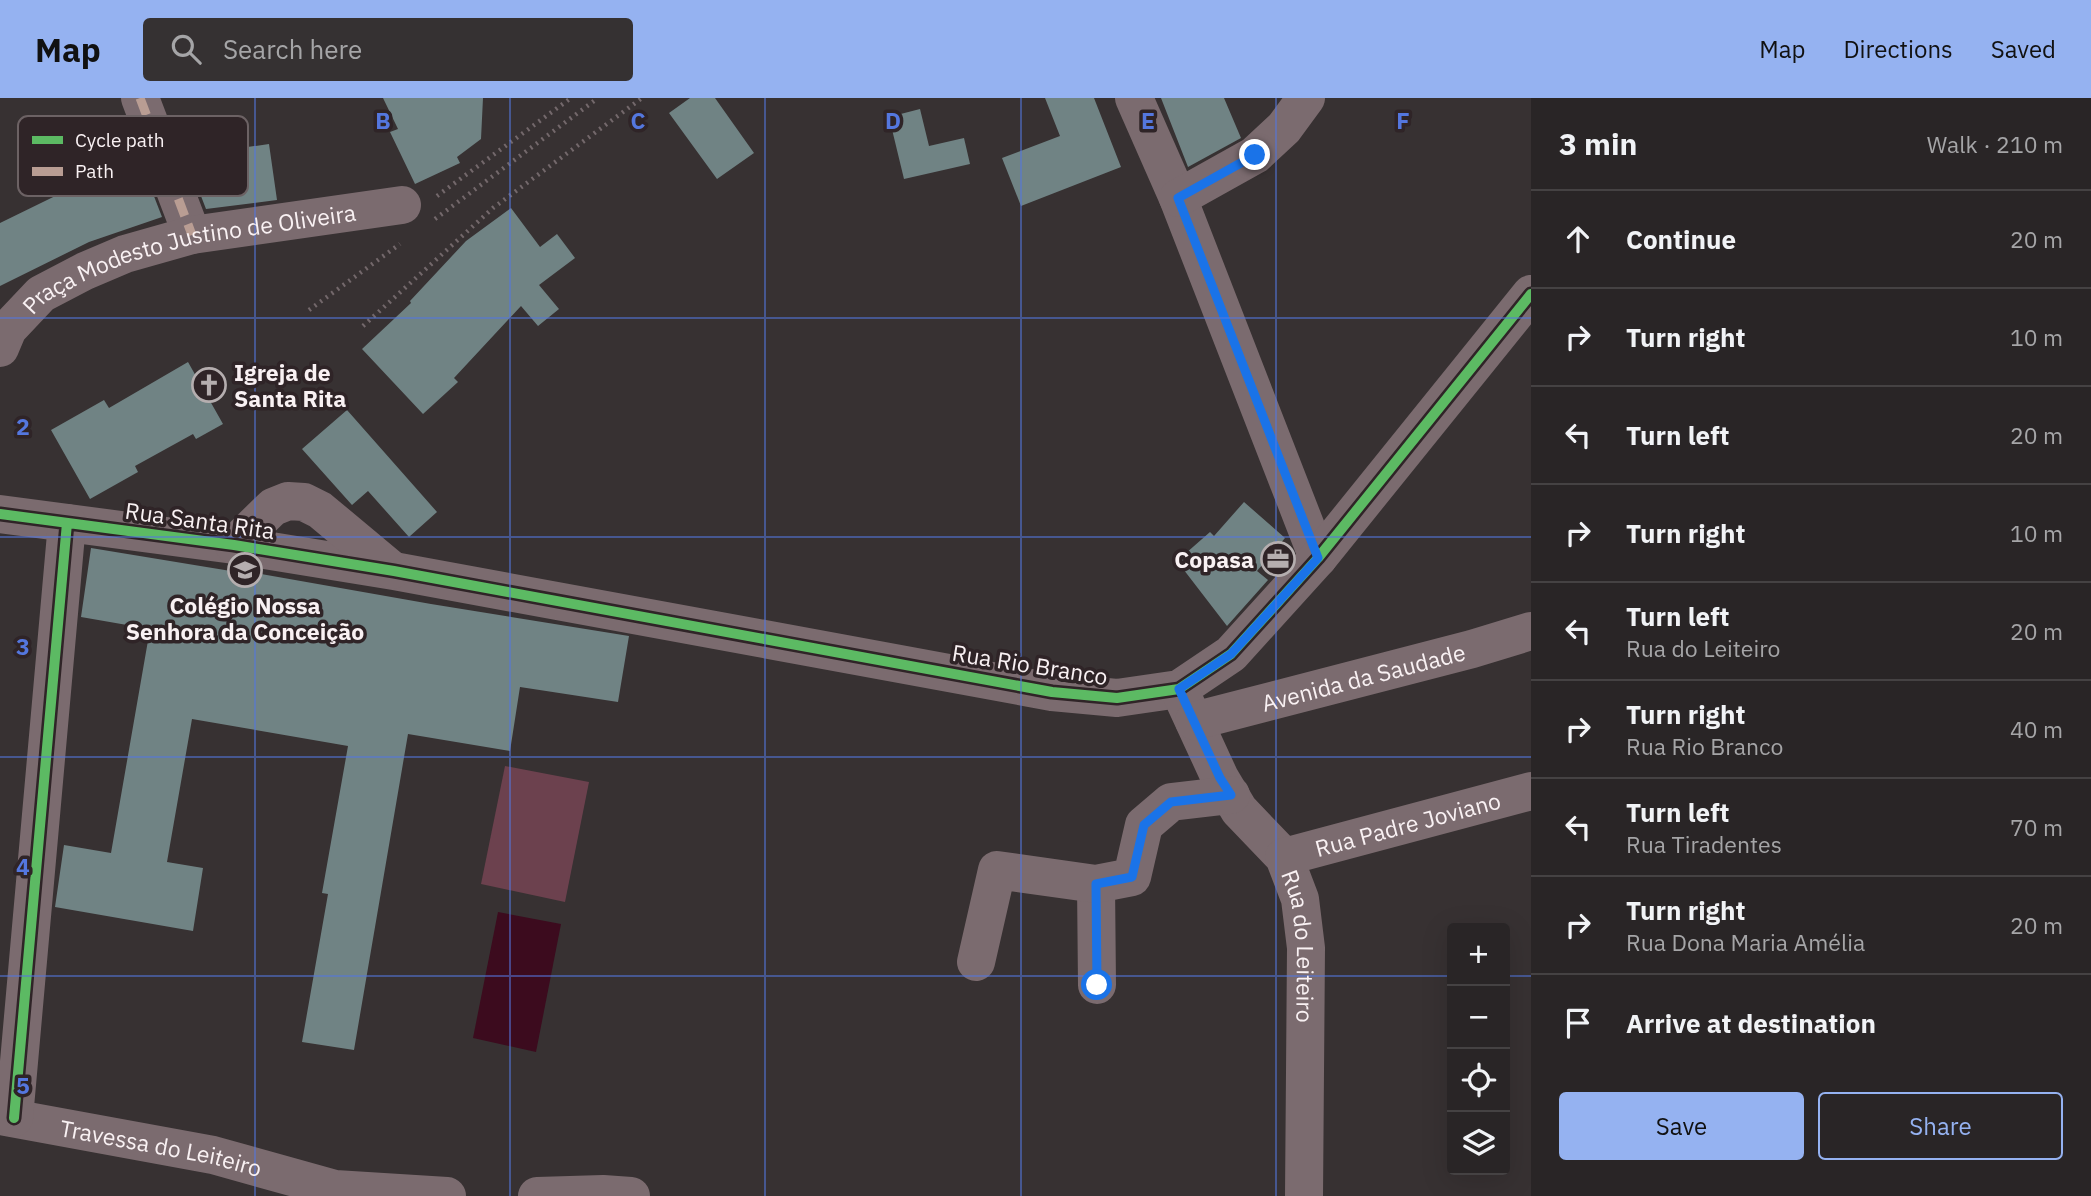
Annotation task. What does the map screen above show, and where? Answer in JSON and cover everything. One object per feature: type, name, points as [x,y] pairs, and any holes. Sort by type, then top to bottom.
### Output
[{"type":"street","points":[[140,98],[147,116]]},
{"type":"street","points":[[1134,98],[1178,198],[1318,558]]},
{"type":"street","points":[[1178,198],[1255,155],[1284,128],[1306,98]]},
{"type":"street","points":[[177,196],[192,234]]},
{"type":"street","name":"Praça Modesto Justino de Oliveira","points":[[0,348],[8,329],[41,294],[125,254],[192,234],[415,215]]},
{"type":"street","name":"Rua Rio Branco","points":[[394,571],[1052,692],[1186,705],[1318,558],[1531,294]]},
{"type":"street","points":[[234,545],[273,507],[288,501],[304,502],[320,510],[394,571]]},
{"type":"street","name":"Rua Santa Rita","points":[[0,514],[234,545],[394,571]]},
{"type":"street","points":[[7,1117],[68,523]]},
{"type":"street","name":"Avenida da Saudade","points":[[1186,705],[1472,649],[1531,631]]},
{"type":"street","name":"Rua do Leiteiro","points":[[1186,705],[1239,810],[1284,857],[1300,899],[1306,948],[1302,1195]]},
{"type":"street","name":"Rua Padre Joviano","points":[[1284,857],[1531,791]]},
{"type":"street","points":[[976,962],[997,870],[1096,884],[1132,877],[1144,825],[1171,802],[1231,795]]},
{"type":"street","points":[[1096,884],[1097,985]]},
{"type":"street","name":"Travessa do Leiteiro","points":[[7,1117],[213,1156],[334,1192],[447,1196]]},
{"type":"street","points":[[537,1196],[631,1196]]},
{"type":"path","points":[[415,215],[571,98]]},
{"type":"path","points":[[415,215],[598,98]]},
{"type":"path","points":[[363,326],[493,208],[642,98]]},
{"type":"path","points":[[309,310],[401,243]]},
{"type":"shaded area","points":[[505,766],[589,782],[565,902],[481,884]]},
{"type":"shaded area","points":[[498,912],[561,924],[536,1052],[473,1038]]},
{"type":"building","points":[[383,98],[483,98],[481,139],[457,157],[460,163],[415,184],[390,132],[398,129]]},
{"type":"building","points":[[690,98],[715,98],[754,153],[717,179],[669,113]]},
{"type":"building","points":[[1045,98],[1094,98],[1121,167],[1021,206],[1002,158],[1060,136]]},
{"type":"building","points":[[1161,98],[1224,98],[1241,138],[1188,167]]},
{"type":"building","points":[[920,109],[929,146],[964,138],[970,164],[904,179],[889,117]]},
{"type":"building","points":[[269,144],[277,200],[206,209],[201,196],[248,196],[248,147]]},
{"type":"building","points":[[55,196],[154,196],[162,217],[89,242],[0,286],[0,223]]},
{"type":"building","points":[[511,208],[540,247],[557,234],[575,258],[539,285],[559,309],[538,326],[521,306],[454,378],[458,382],[423,414],[362,349],[411,303],[466,241]]},
{"type":"building","points":[[188,362],[223,424],[196,439],[193,434],[135,466],[138,472],[90,499],[51,430],[104,400],[109,408]]},
{"type":"building","points":[[347,410],[437,512],[409,537],[368,491],[352,505],[302,449]]},
{"type":"building","points":[[1244,502],[1285,538],[1257,571],[1268,580],[1227,626],[1177,561],[1210,532],[1214,536]]},
{"type":"building","points":[[91,548],[629,636],[618,702],[520,687],[510,751],[408,734],[354,1050],[302,1042],[328,894],[322,893],[348,746],[192,719],[167,862],[203,868],[193,931],[55,907],[64,845],[111,853],[150,629],[81,617]]},
{"type":"marked path","points":[[140,98],[147,116]]},
{"type":"marked path","points":[[177,196],[192,235]]},
{"type":"cycle path","points":[[0,514],[234,545],[394,571],[1052,692],[1117,698],[1179,689],[1231,654],[1318,558],[1531,294]]},
{"type":"cycle path","points":[[14,1118],[67,523]]},
{"type":"place","name":"Igreja de Santa Rita","points":[[209,385]]},
{"type":"place","name":"Copasa","points":[[1278,559]]},
{"type":"place","name":"Colégio Nossa Senhora da Conceição","points":[[245,570]]},
{"type":"route","points":[[1097,985],[1096,884],[1132,877],[1144,825],[1171,802],[1231,795],[1220,778],[1179,689],[1231,654],[1318,558],[1178,198],[1255,155]]}]
